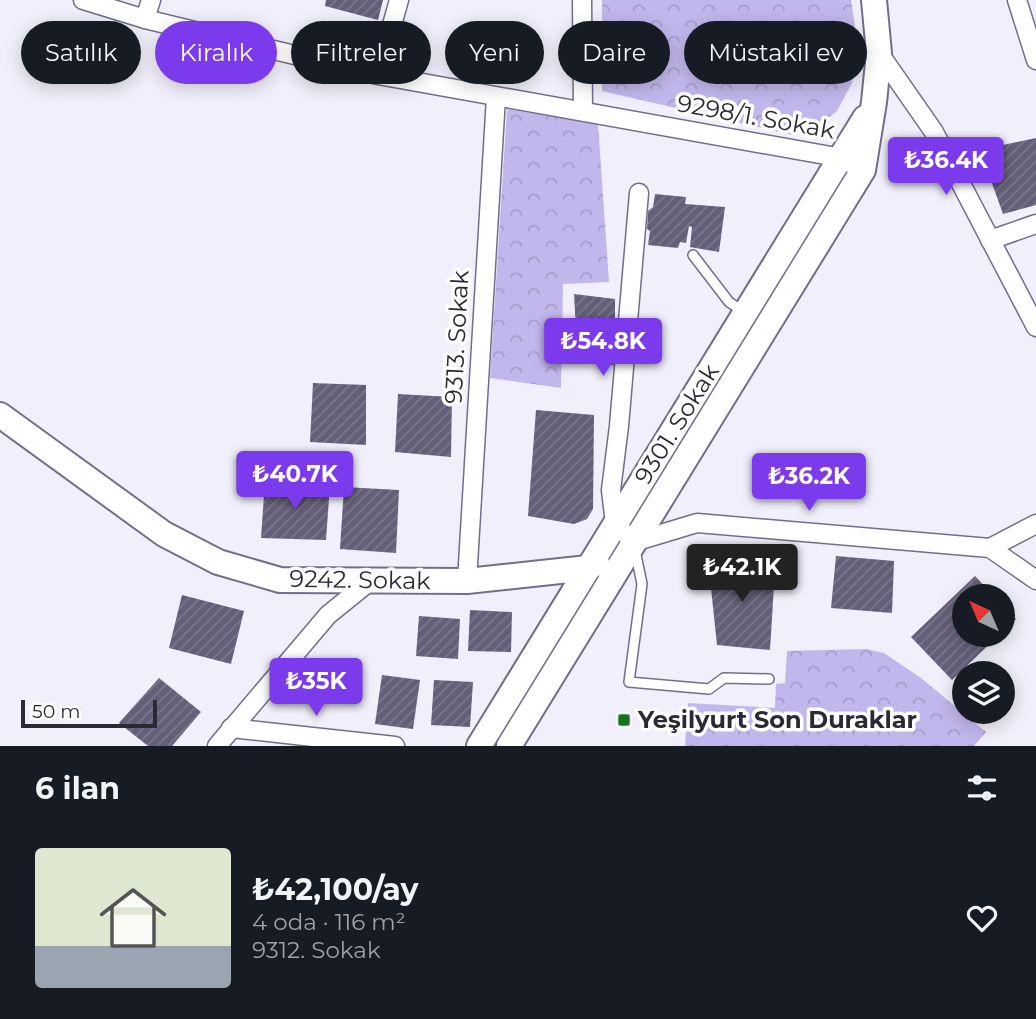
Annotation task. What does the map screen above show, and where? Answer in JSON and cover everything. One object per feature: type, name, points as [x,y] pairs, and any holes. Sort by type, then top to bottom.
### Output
[{"type":"main road","name":"9301. Sokak","points":[[509,746],[634,542],[852,164],[874,103],[879,53],[874,0]]},
{"type":"main road","name":"9301. Sokak","points":[[480,746],[746,313],[852,164]]},
{"type":"main road","name":"9242. Sokak","points":[[0,415],[164,534],[218,562],[280,580],[467,581],[588,568],[634,542]]},
{"type":"street","name":"9298/1. Sokak","points":[[83,0],[145,19],[291,54]]},
{"type":"street","points":[[145,19],[151,0]]},
{"type":"street","points":[[393,21],[399,0]]},
{"type":"street","points":[[582,0],[583,111]]},
{"type":"street","points":[[1017,0],[1036,60]]},
{"type":"street","points":[[879,53],[934,132],[1036,327]]},
{"type":"street","name":"9298/1. Sokak","points":[[426,84],[583,111],[852,164]]},
{"type":"street","name":"9313. Sokak","points":[[467,581],[496,97]]},
{"type":"street","points":[[639,193],[611,490],[615,524],[634,542],[696,523],[990,548],[1036,580]]},
{"type":"street","points":[[990,240],[1036,224]]},
{"type":"street","points":[[990,548],[1036,524]]},
{"type":"street","points":[[217,746],[328,615],[370,580]]},
{"type":"street","points":[[231,728],[395,746]]},
{"type":"lane","points":[[693,255],[729,302],[746,313]]},
{"type":"lane","points":[[634,542],[642,584],[629,682],[709,690],[724,678],[769,679]]},
{"type":"green space","points":[[602,0],[851,0],[854,21],[684,21],[684,84],[851,84],[837,111],[814,129],[792,135],[602,91],[602,84],[670,84],[670,21],[602,21]]},
{"type":"green space","points":[[507,109],[598,124],[609,282],[563,284],[561,388],[490,378]]},
{"type":"green space","points":[[866,649],[884,653],[952,704],[952,724],[976,724],[986,732],[974,746],[685,746],[688,703],[775,708],[776,684],[785,683],[787,651]]},
{"type":"building","points":[[326,0],[383,0],[378,20],[325,6]]},
{"type":"building","points":[[1036,138],[1036,205],[1003,214],[980,150]]},
{"type":"building","points":[[655,194],[686,197],[685,204],[725,207],[719,252],[690,247],[692,227],[689,226],[686,243],[680,242],[678,248],[648,245],[648,211],[653,207]]},
{"type":"building","points":[[574,294],[615,299],[615,334],[623,335],[621,366],[569,360],[570,330],[576,330]]},
{"type":"building","points":[[313,383],[366,385],[366,445],[310,442]]},
{"type":"building","points":[[398,394],[452,397],[451,457],[395,452]]},
{"type":"building","points":[[536,410],[594,415],[593,509],[587,519],[574,524],[528,516]]},
{"type":"building","points":[[265,481],[330,485],[326,540],[261,538]]},
{"type":"building","points":[[344,487],[399,490],[396,553],[340,549]]},
{"type":"building","points":[[836,556],[894,561],[892,613],[831,608]]},
{"type":"building","points":[[708,560],[775,569],[770,650],[717,645]]},
{"type":"building","points":[[975,576],[983,584],[967,584]]},
{"type":"building","points":[[182,595],[244,611],[231,664],[169,648]]},
{"type":"building","points":[[952,598],[952,648],[985,648],[972,661],[952,661],[952,680],[911,637]]},
{"type":"building","points":[[470,610],[512,612],[511,652],[468,651]]},
{"type":"building","points":[[419,616],[460,619],[458,659],[416,656]]},
{"type":"building","points":[[382,675],[420,680],[413,729],[375,724]]},
{"type":"building","points":[[159,678],[201,712],[172,746],[148,746],[119,723]]},
{"type":"building","points":[[434,680],[473,682],[470,727],[431,725]]},
{"type":"place","name":"Yeşilyurt Son Duraklar","points":[[624,720]]}]
